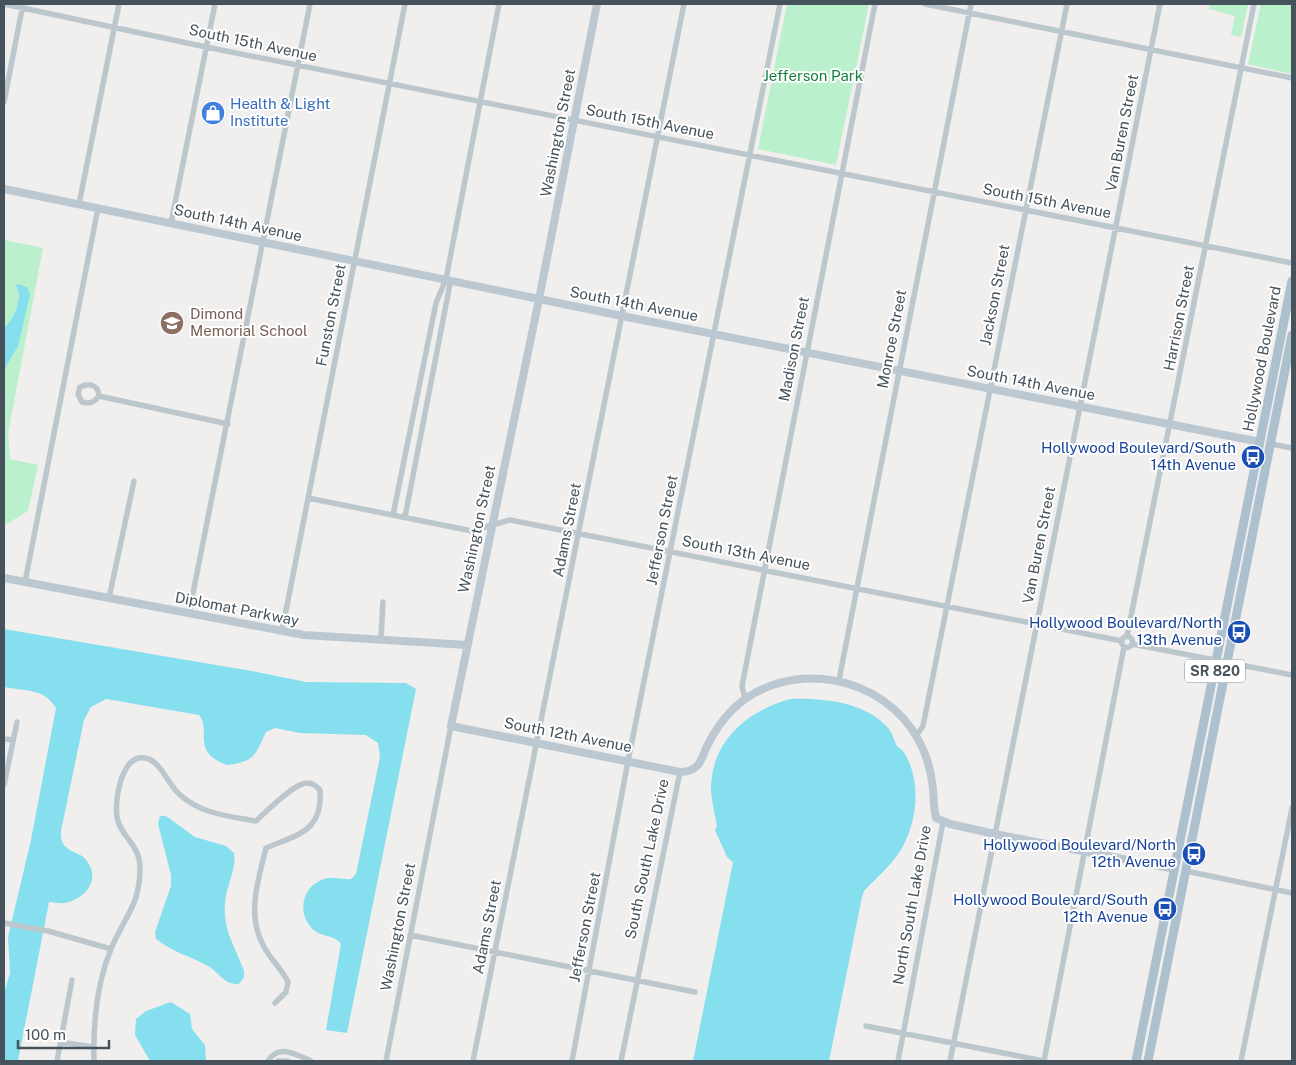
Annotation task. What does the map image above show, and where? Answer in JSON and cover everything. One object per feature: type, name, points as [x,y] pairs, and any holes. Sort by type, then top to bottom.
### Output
[{"type":"main road","name":"Hollywood Boulevard","points":[[1136,1061],[1292,280]]},
{"type":"main road","name":"Hollywood Boulevard","points":[[1148,1061],[1292,334]]},
{"type":"main road","points":[[1140,1043],[1140,1061]]},
{"type":"street","name":"South 15th Avenue","points":[[4,4],[22,6],[206,47],[1292,263]]},
{"type":"street","points":[[79,204],[119,4]]},
{"type":"street","points":[[171,223],[215,4]]},
{"type":"street","points":[[189,613],[310,4]]},
{"type":"street","name":"Funston Street","points":[[282,631],[405,4]]},
{"type":"street","points":[[393,515],[436,303],[446,279],[499,4]]},
{"type":"street","name":"Washington Street","points":[[386,1061],[467,645],[540,299],[597,4]]},
{"type":"street","name":"Adams Street","points":[[473,1061],[684,4]]},
{"type":"street","name":"Jefferson Street","points":[[572,1061],[628,761],[780,4]]},
{"type":"street","name":"Madison Street","points":[[745,699],[742,686],[875,4]]},
{"type":"street","points":[[925,4],[1062,30],[1292,78]]},
{"type":"street","name":"Monroe Street","points":[[839,680],[971,4]]},
{"type":"street","name":"Jackson Street","points":[[916,736],[923,726],[1067,4]]},
{"type":"street","name":"Van Buren Street","points":[[950,1061],[1160,4]]},
{"type":"street","name":"Harrison Street","points":[[1127,636],[1254,4]]},
{"type":"street","points":[[4,102],[22,6]]},
{"type":"street","name":"South 14th Avenue","points":[[4,189],[622,316],[1260,442]]},
{"type":"street","points":[[25,582],[98,208]]},
{"type":"street","points":[[405,517],[450,284],[446,279]]},
{"type":"street","points":[[100,396],[228,424]]},
{"type":"street","points":[[1271,444],[1292,448]]},
{"type":"street","points":[[109,598],[134,481]]},
{"type":"street","name":"South 13th Avenue","points":[[308,498],[472,531],[510,520],[1036,624],[1123,644]]},
{"type":"street","name":"Diplomat Parkway","points":[[4,578],[326,638],[381,638],[467,645]]},
{"type":"street","points":[[381,638],[383,602]]},
{"type":"street","points":[[866,1026],[1044,1061],[1123,644],[1127,636],[1132,639],[1132,644]]},
{"type":"street","points":[[1123,644],[1130,647],[1132,644],[1292,675]]},
{"type":"street","name":"South South Lake Drive","points":[[621,1061],[636,980],[680,772],[690,771],[698,765],[720,723],[745,699],[761,690],[795,679],[839,680]]},
{"type":"street","name":"North South Lake Drive","points":[[839,680],[868,692],[892,707],[909,725],[916,736],[932,779],[933,807],[936,818],[943,822],[898,1061]]},
{"type":"street","points":[[4,785],[17,722]]},
{"type":"street","name":"South 12th Avenue","points":[[451,726],[680,772]]},
{"type":"street","points":[[4,739],[13,740]]},
{"type":"street","points":[[94,1061],[93,1047],[98,994],[111,950],[140,890],[140,865],[133,843],[118,823],[116,809],[124,770],[129,763],[137,758],[147,758],[154,762],[177,793],[209,813],[256,821],[296,787],[305,783],[313,784],[320,790],[321,804],[315,823],[307,830],[266,848],[254,897],[255,922],[263,946],[288,982],[286,992],[275,1003]]},
{"type":"street","points":[[1241,1061],[1292,808]]},
{"type":"street","points":[[943,822],[1175,869]]},
{"type":"street","points":[[1186,871],[1292,893]]},
{"type":"street","points":[[4,922],[48,931],[111,950]]},
{"type":"street","points":[[410,935],[695,992]]},
{"type":"street","points":[[57,1061],[72,980]]},
{"type":"street","points":[[60,1042],[93,1047]]},
{"type":"street","points":[[268,1061],[272,1054],[286,1051],[311,1061]]},
{"type":"street","points":[[278,1061],[288,1061]]},
{"type":"green space","name":"Jefferson Park","points":[[787,4],[869,4],[836,165],[758,149]]},
{"type":"green space","points":[[1210,4],[1248,4],[1241,37],[1231,35],[1235,16],[1209,9]]},
{"type":"green space","points":[[1261,4],[1292,4],[1292,74],[1248,64]]},
{"type":"green space","points":[[4,240],[43,248],[8,434],[10,459],[38,465],[28,511],[5,525]]},
{"type":"water","points":[[19,284],[28,288],[30,295],[18,346],[4,370],[4,327],[10,322],[16,310],[19,293],[16,285]]},
{"type":"water","points":[[4,629],[306,682],[406,683],[416,689],[347,1033],[326,1030],[341,944],[336,939],[315,931],[305,918],[303,910],[306,895],[316,883],[327,878],[351,879],[356,874],[380,757],[378,743],[366,735],[300,733],[275,728],[266,732],[253,756],[243,762],[227,765],[216,760],[205,747],[204,727],[199,715],[106,699],[91,707],[84,720],[61,831],[62,841],[65,846],[87,861],[91,868],[91,882],[89,888],[84,893],[72,901],[63,903],[49,902],[18,1061],[4,1061],[4,993],[10,973],[8,937],[31,840],[56,708],[46,697],[40,694],[4,687]]},
{"type":"water","points":[[790,699],[817,699],[857,707],[880,720],[892,733],[897,746],[905,754],[910,764],[916,798],[913,821],[897,856],[864,891],[829,1061],[693,1061],[733,862],[727,857],[715,830],[717,826],[711,791],[712,773],[724,744],[734,731],[759,712],[774,704]]},
{"type":"water","points":[[160,816],[166,816],[195,837],[226,846],[234,853],[235,859],[226,897],[225,913],[230,938],[244,971],[244,977],[239,984],[225,980],[200,962],[156,939],[155,932],[171,886],[171,875],[158,824]]},
{"type":"water","points":[[171,1002],[190,1014],[192,1029],[205,1045],[206,1061],[150,1061],[135,1035],[136,1019],[146,1011]]},
{"type":"place","name":"Health & Light Institute","points":[[213,113]]},
{"type":"place","name":"Dimond Memorial School","points":[[172,323]]},
{"type":"place","name":"Hollywood Boulevard/South 14th Avenue","points":[[1253,457]]},
{"type":"place","name":"Hollywood Boulevard/North 13th Avenue","points":[[1239,632]]},
{"type":"place","name":"Hollywood Boulevard/North 12th Avenue","points":[[1194,854]]},
{"type":"place","name":"Hollywood Boulevard/South 12th Avenue","points":[[1165,909]]}]
